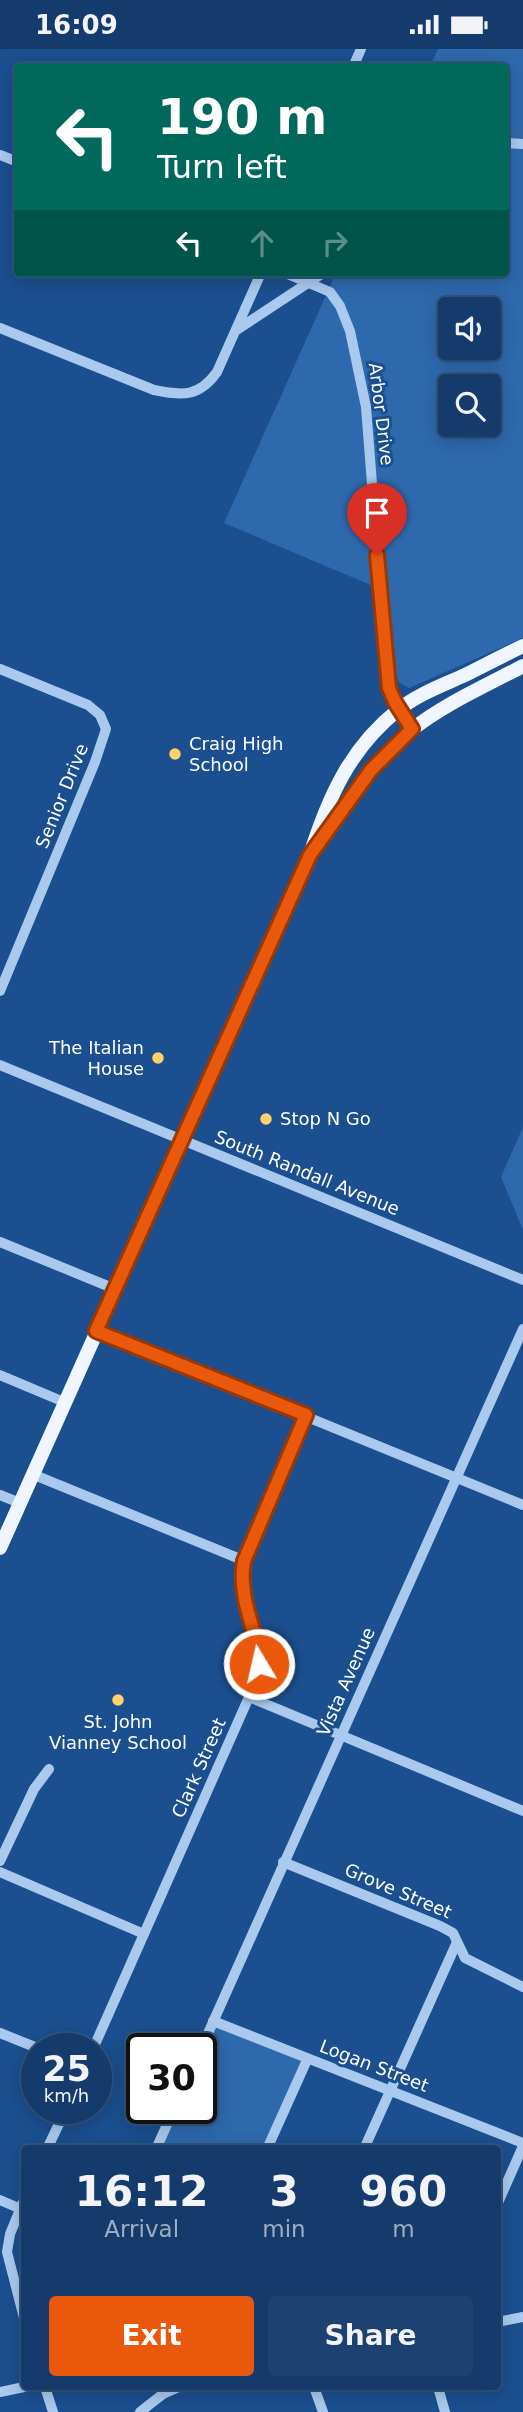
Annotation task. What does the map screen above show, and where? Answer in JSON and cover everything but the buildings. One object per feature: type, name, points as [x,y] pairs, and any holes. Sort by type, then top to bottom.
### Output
[{"type":"main road","points":[[0,1548],[310,855],[329,799],[340,779],[361,748],[399,709],[523,646]]},
{"type":"main road","points":[[310,855],[367,774],[412,729],[452,703],[523,666]]},
{"type":"street","points":[[0,328],[142,385],[175,394],[193,393],[208,384],[217,372],[259,277]]},
{"type":"street","name":"Arbor Drive","points":[[292,277],[330,292],[340,306],[350,331],[366,407],[387,675],[392,697],[412,729]]},
{"type":"street","points":[[237,330],[317,277]]},
{"type":"street","name":"Senior Drive","points":[[0,669],[88,705],[100,715],[106,729],[95,762],[4,971],[0,991]]},
{"type":"street","name":"South Randall Avenue","points":[[0,1065],[523,1280]]},
{"type":"street","points":[[0,1242],[115,1289]]},
{"type":"street","name":"Vista Avenue","points":[[208,2033],[523,1329]]},
{"type":"street","points":[[96,1331],[523,1505]]},
{"type":"street","points":[[0,1375],[64,1402]]},
{"type":"street","name":"Clark Street","points":[[100,2033],[249,1697],[261,1657],[243,1593],[244,1561],[306,1415]]},
{"type":"street","points":[[32,1474],[244,1561]]},
{"type":"street","points":[[0,1495],[20,1503]]},
{"type":"street","points":[[249,1697],[523,1811]]},
{"type":"street","points":[[0,1861],[34,1789],[49,1769]]},
{"type":"street","name":"Grove Street","points":[[284,1863],[440,1926],[453,1934],[465,1958],[523,1987]]},
{"type":"street","points":[[0,1873],[144,1934]]},
{"type":"street","points":[[366,2145],[457,1942]]},
{"type":"street","name":"Logan Street","points":[[213,2021],[523,2145]]},
{"type":"street","points":[[0,2033],[21,2041]]},
{"type":"street","points":[[269,2145],[307,2060]]},
{"type":"street","points":[[49,2145],[59,2124]]},
{"type":"street","points":[[158,2145],[167,2124]]},
{"type":"street","points":[[501,2196],[523,2145]]},
{"type":"street","points":[[0,2200],[21,2204]]},
{"type":"street","points":[[21,2209],[10,2234],[7,2252],[21,2306]]},
{"type":"street","points":[[501,2321],[523,2317]]},
{"type":"street","points":[[0,2392],[21,2388]]},
{"type":"street","points":[[46,2390],[54,2412]]},
{"type":"street","points":[[140,2412],[172,2390]]},
{"type":"street","points":[[315,2390],[323,2412]]},
{"type":"street","points":[[439,2390],[445,2412]]},
{"type":"shaded area","points":[[438,49],[523,49],[523,638],[409,688],[400,683],[396,676],[387,592],[224,523],[334,277],[509,277],[509,63],[431,63]]},
{"type":"shaded area","points":[[523,1127],[523,1230],[501,1177]]},
{"type":"shaded area","points":[[213,2021],[307,2060],[269,2145],[158,2145],[167,2124],[217,2124],[217,2033],[208,2033]]},
{"type":"place","name":"Craig High School","points":[[175,754]]},
{"type":"place","name":"The Italian House","points":[[158,1058]]},
{"type":"place","name":"Stop N Go","points":[[266,1119]]},
{"type":"place","name":"St. John Vianney School","points":[[118,1700]]},
{"type":"route","points":[[259,1664],[261,1657],[243,1593],[244,1561],[306,1415],[96,1331],[310,855],[361,782],[381,758],[412,729],[389,688],[377,555]]}]
